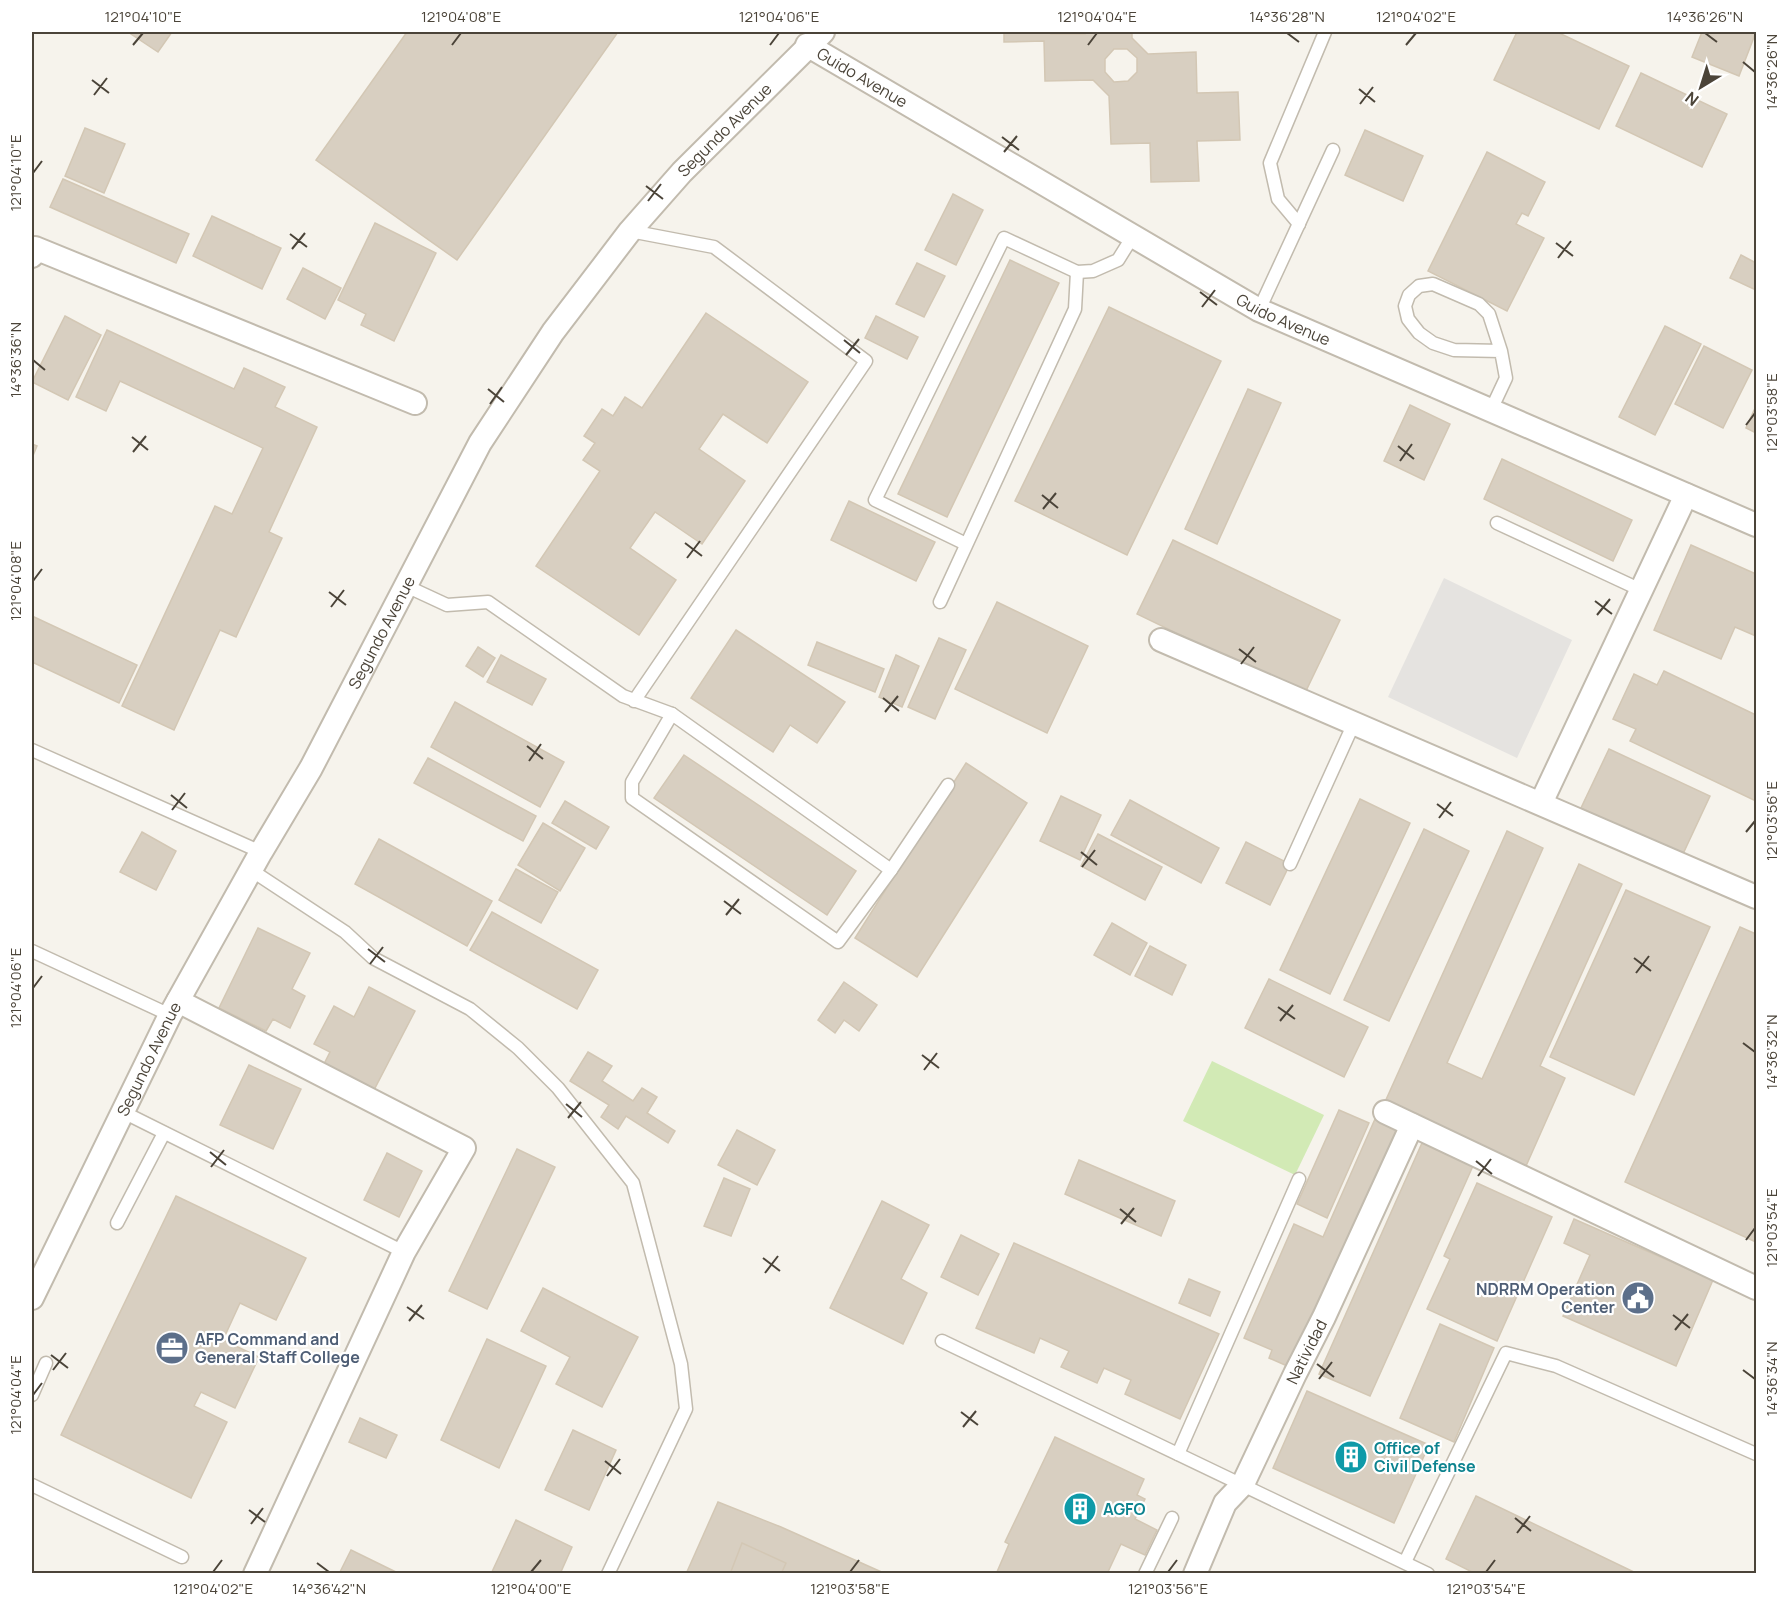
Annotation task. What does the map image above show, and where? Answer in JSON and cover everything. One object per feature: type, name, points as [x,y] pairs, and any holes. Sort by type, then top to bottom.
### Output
[{"type":"street","name":"Segundo Avenue","points":[[32,1298],[174,1008],[311,768],[480,443],[553,332],[630,231],[682,172],[815,38]]},
{"type":"street","name":"Guido Avenue","points":[[815,38],[1133,236],[1258,310],[1756,525]]},
{"type":"street","points":[[32,256],[35,248],[415,404]]},
{"type":"street","points":[[1541,803],[1686,495]]},
{"type":"street","points":[[1161,640],[1756,897]]},
{"type":"street","points":[[174,1008],[464,1148],[404,1252],[255,1574]]},
{"type":"street","points":[[1385,1112],[1756,1288]]},
{"type":"street","name":"Natividad","points":[[1195,1574],[1225,1503],[1243,1484],[1324,1317],[1412,1125]]},
{"type":"lane","points":[[1299,224],[1278,199],[1270,163],[1325,32]]},
{"type":"lane","points":[[1258,310],[1332,150]]},
{"type":"lane","points":[[630,231],[714,248],[866,361],[634,701]]},
{"type":"lane","points":[[966,544],[875,500],[1005,238],[1077,272],[1093,271],[1118,260],[1133,236]]},
{"type":"lane","points":[[940,603],[1075,309],[1077,272]]},
{"type":"lane","points":[[1491,410],[1506,378],[1501,351],[1489,314],[1479,304],[1433,284],[1419,286],[1409,295],[1405,306],[1408,319],[1419,333],[1433,343],[1454,350],[1501,351]]},
{"type":"lane","points":[[1497,523],[1641,590]]},
{"type":"lane","points":[[406,586],[447,605],[488,602],[623,696],[672,714],[891,870]]},
{"type":"lane","points":[[672,714],[633,782],[632,798],[838,942],[891,870],[948,785]]},
{"type":"lane","points":[[1290,864],[1353,723]]},
{"type":"lane","points":[[32,750],[256,861],[345,932],[373,958],[470,1009],[518,1048],[558,1088],[633,1183],[681,1364],[686,1409],[608,1574]]},
{"type":"lane","points":[[32,951],[174,1008]]},
{"type":"lane","points":[[123,1112],[404,1252]]},
{"type":"lane","points":[[117,1223],[164,1132]]},
{"type":"lane","points":[[1178,1454],[1299,1179]]},
{"type":"lane","points":[[942,1341],[1428,1574]]},
{"type":"lane","points":[[1405,1562],[1506,1353],[1556,1366],[1756,1454]]},
{"type":"lane","points":[[32,1395],[46,1363]]},
{"type":"lane","points":[[32,1485],[182,1557]]},
{"type":"lane","points":[[1145,1574],[1172,1518]]},
{"type":"green space","points":[[1212,1061],[1324,1115],[1295,1175],[1183,1121]]},
{"type":"shaded area","points":[[1444,578],[1572,640],[1517,758],[1388,697]]},
{"type":"building","points":[[128,32],[172,32],[158,52]]},
{"type":"building","points":[[407,32],[618,32],[457,260],[316,160]]},
{"type":"building","points":[[1004,32],[1085,34],[1085,32],[1132,32],[1132,38],[1148,54],[1196,52],[1197,93],[1238,92],[1240,140],[1197,141],[1199,181],[1151,182],[1150,143],[1111,144],[1109,96],[1093,80],[1045,81],[1044,41],[1004,42]],"holes":[[[1114,49],[1127,49],[1137,58],[1137,72],[1128,81],[1114,82],[1105,72],[1105,59]]]},
{"type":"building","points":[[1517,32],[1557,32],[1629,66],[1599,129],[1494,80]]},
{"type":"building","points":[[1702,32],[1756,32],[1739,76],[1692,57]]},
{"type":"building","points":[[1641,73],[1727,114],[1702,167],[1616,126]]},
{"type":"building","points":[[85,128],[125,144],[104,193],[65,176]]},
{"type":"building","points":[[1365,130],[1423,156],[1403,201],[1345,175]]},
{"type":"building","points":[[1487,152],[1545,182],[1528,216],[1522,213],[1516,224],[1544,238],[1507,311],[1428,271]]},
{"type":"building","points":[[63,179],[189,234],[176,263],[50,207]]},
{"type":"building","points":[[953,194],[983,210],[956,265],[925,250]]},
{"type":"building","points":[[212,216],[281,248],[262,289],[193,256]]},
{"type":"building","points":[[375,223],[436,253],[394,341],[361,325],[366,314],[338,300]]},
{"type":"building","points":[[1741,255],[1756,263],[1756,290],[1730,278]]},
{"type":"building","points":[[1010,260],[1059,283],[947,517],[898,494]]},
{"type":"building","points":[[917,263],[945,276],[924,317],[896,304]]},
{"type":"building","points":[[303,268],[341,288],[325,319],[287,299]]},
{"type":"building","points":[[1109,307],[1221,361],[1127,555],[1015,501]]},
{"type":"building","points":[[706,313],[808,382],[767,443],[723,414],[699,449],[745,481],[702,544],[655,512],[630,548],[676,580],[639,635],[536,566],[600,471],[583,460],[595,443],[584,436],[602,409],[613,416],[625,397],[642,408]]},
{"type":"building","points":[[65,316],[101,335],[68,400],[32,382]]},
{"type":"building","points":[[876,316],[918,337],[907,359],[865,338]]},
{"type":"building","points":[[1665,326],[1701,344],[1655,435],[1619,417]]},
{"type":"building","points":[[107,330],[234,389],[244,368],[285,387],[275,407],[317,427],[269,532],[282,538],[236,637],[220,630],[174,730],[122,706],[215,506],[232,514],[263,448],[120,381],[106,411],[76,397]]},
{"type":"building","points":[[1704,346],[1752,370],[1723,428],[1675,404]]},
{"type":"building","points":[[1248,389],[1281,403],[1217,544],[1185,529]]},
{"type":"building","points":[[1410,405],[1450,424],[1424,480],[1384,461]]},
{"type":"building","points":[[1756,406],[1756,433],[1746,428]]},
{"type":"building","points":[[32,444],[37,446],[32,458]]},
{"type":"building","points":[[1502,459],[1632,520],[1613,561],[1484,499]]},
{"type":"building","points":[[849,501],[935,542],[916,581],[831,540]]},
{"type":"building","points":[[1173,540],[1340,620],[1304,695],[1137,614]]},
{"type":"building","points":[[1691,545],[1756,574],[1756,636],[1735,627],[1721,659],[1654,630]]},
{"type":"building","points":[[997,602],[1088,646],[1047,733],[955,689]]},
{"type":"building","points":[[32,616],[137,665],[119,703],[32,662]]},
{"type":"building","points":[[736,630],[845,702],[817,743],[790,725],[773,752],[691,698]]},
{"type":"building","points":[[939,638],[966,650],[935,719],[908,707]]},
{"type":"building","points":[[817,642],[884,669],[875,692],[808,665]]},
{"type":"building","points":[[478,647],[495,658],[483,677],[466,666]]},
{"type":"building","points":[[501,655],[546,679],[532,705],[487,682]]},
{"type":"building","points":[[896,655],[919,666],[902,707],[879,697]]},
{"type":"building","points":[[1664,671],[1756,715],[1756,801],[1630,741],[1636,729],[1613,719],[1634,674],[1657,685]]},
{"type":"building","points":[[455,702],[564,762],[540,807],[431,747]]},
{"type":"building","points":[[1609,749],[1710,796],[1682,856],[1581,808]]},
{"type":"building","points":[[684,755],[856,871],[827,915],[654,798]]},
{"type":"building","points":[[428,758],[536,816],[523,841],[414,783]]},
{"type":"building","points":[[966,763],[1027,803],[917,977],[855,938]]},
{"type":"building","points":[[1061,796],[1101,815],[1080,860],[1040,841]]},
{"type":"building","points":[[1360,799],[1410,823],[1330,994],[1280,970]]},
{"type":"building","points":[[1130,800],[1219,848],[1201,883],[1111,835]]},
{"type":"building","points":[[565,801],[609,827],[596,849],[552,823]]},
{"type":"building","points":[[543,823],[585,848],[560,891],[518,865]]},
{"type":"building","points":[[1424,829],[1469,851],[1389,1021],[1344,1000]]},
{"type":"building","points":[[1507,831],[1543,848],[1447,1063],[1482,1079],[1579,864],[1622,884],[1540,1066],[1565,1078],[1526,1166],[1385,1102]]},
{"type":"building","points":[[142,832],[176,851],[156,890],[120,872]]},
{"type":"building","points":[[1098,834],[1162,867],[1145,900],[1081,866]]},
{"type":"building","points":[[379,839],[492,901],[467,946],[355,884]]},
{"type":"building","points":[[1246,842],[1290,864],[1270,905],[1226,883]]},
{"type":"building","points":[[516,869],[558,892],[541,923],[499,900]]},
{"type":"building","points":[[1626,890],[1710,927],[1634,1095],[1550,1057]]},
{"type":"building","points":[[492,912],[598,970],[577,1009],[470,950]]},
{"type":"building","points":[[1112,923],[1147,943],[1130,975],[1094,955]]},
{"type":"building","points":[[1740,927],[1756,934],[1756,1242],[1625,1182]]},
{"type":"building","points":[[258,928],[310,953],[292,989],[305,996],[290,1028],[273,1019],[266,1031],[219,1008]]},
{"type":"building","points":[[1150,946],[1186,965],[1172,995],[1135,976]]},
{"type":"building","points":[[1269,979],[1368,1027],[1344,1077],[1245,1028]]},
{"type":"building","points":[[844,982],[877,1005],[859,1031],[844,1020],[835,1033],[818,1020]]},
{"type":"building","points":[[369,987],[415,1011],[374,1090],[324,1064],[330,1052],[314,1044],[334,1006],[354,1017]]},
{"type":"building","points":[[588,1052],[612,1066],[602,1081],[633,1101],[642,1088],[657,1097],[647,1113],[675,1131],[668,1143],[626,1116],[618,1129],[601,1117],[609,1105],[570,1081]]},
{"type":"building","points":[[249,1065],[301,1089],[273,1149],[220,1125]]},
{"type":"building","points":[[1339,1110],[1369,1123],[1327,1218],[1297,1204]]},
{"type":"building","points":[[1375,1119],[1400,1131],[1294,1369],[1269,1358],[1272,1350],[1244,1338],[1294,1224],[1323,1237]]},
{"type":"building","points":[[737,1130],[775,1150],[757,1185],[718,1165]]},
{"type":"building","points":[[1422,1143],[1473,1166],[1370,1396],[1319,1374]]},
{"type":"building","points":[[517,1149],[555,1167],[487,1309],[449,1291]]},
{"type":"building","points":[[387,1153],[422,1171],[399,1217],[364,1200]]},
{"type":"building","points":[[1079,1160],[1175,1201],[1161,1236],[1065,1194]]},
{"type":"building","points":[[724,1178],[750,1189],[731,1236],[704,1226]]},
{"type":"building","points":[[1477,1183],[1552,1217],[1497,1341],[1427,1309],[1450,1259],[1444,1256]]},
{"type":"building","name":"AFP Command and General Staff College","points":[[176,1196],[306,1258],[276,1320],[240,1303],[223,1340],[259,1357],[235,1408],[201,1392],[194,1406],[227,1422],[191,1498],[61,1435]]},
{"type":"building","points":[[882,1201],[929,1225],[901,1279],[927,1293],[903,1344],[830,1308]]},
{"type":"building","name":"NDRRM Operation Center","points":[[1574,1219],[1713,1280],[1676,1366],[1563,1316],[1590,1255],[1564,1243]]},
{"type":"building","points":[[961,1235],[999,1254],[978,1295],[941,1277]]},
{"type":"building","points":[[1014,1243],[1219,1334],[1180,1419],[1125,1394],[1131,1380],[1104,1368],[1097,1383],[1061,1367],[1069,1351],[1040,1338],[1034,1353],[976,1328]]},
{"type":"building","points":[[1189,1279],[1220,1292],[1210,1316],[1179,1303]]},
{"type":"building","points":[[543,1288],[638,1337],[602,1407],[556,1384],[570,1357],[521,1331]]},
{"type":"building","points":[[1440,1324],[1494,1348],[1454,1442],[1400,1418]]},
{"type":"building","points":[[487,1339],[546,1366],[499,1468],[441,1440]]},
{"type":"building","name":"Office of Civil Defense","points":[[1307,1391],[1429,1445],[1394,1523],[1273,1468]]},
{"type":"building","points":[[360,1418],[397,1435],[386,1458],[349,1442]]},
{"type":"building","points":[[573,1430],[616,1450],[589,1510],[545,1490]]},
{"type":"building","name":"AGFO","points":[[1055,1437],[1144,1479],[1137,1495],[1145,1499],[1135,1519],[1157,1530],[1145,1555],[1121,1544],[1107,1574],[1001,1574],[997,1572],[1009,1544],[1005,1542]]},
{"type":"building","points":[[1476,1496],[1638,1574],[1476,1574],[1446,1559]]},
{"type":"building","points":[[718,1502],[781,1527],[886,1574],[686,1574]]},
{"type":"building","points":[[516,1520],[572,1547],[560,1574],[491,1574]]},
{"type":"building","points":[[742,1543],[786,1563],[781,1574],[730,1574]]},
{"type":"building","points":[[351,1550],[400,1574],[339,1574]]},
{"type":"place","name":"NDRRM Operation Center","points":[[1638,1298]]},
{"type":"place","name":"AFP Command and General Staff College","points":[[172,1348]]},
{"type":"place","name":"Office of Civil Defense","points":[[1351,1457]]},
{"type":"place","name":"AGFO","points":[[1080,1509]]}]
